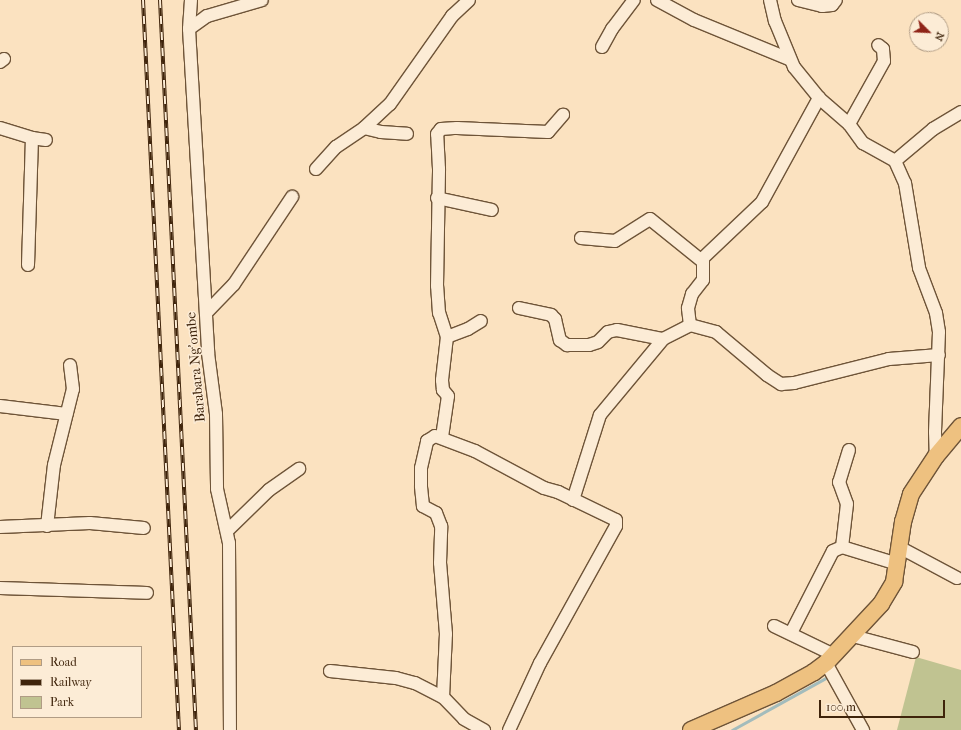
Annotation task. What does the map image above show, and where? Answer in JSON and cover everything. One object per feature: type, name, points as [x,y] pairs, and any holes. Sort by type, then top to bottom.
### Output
[{"type":"main road","points":[[691,730],[776,693],[830,659],[853,636],[889,593],[898,564],[899,547],[906,506],[920,479],[936,456],[961,426]]},
{"type":"street","name":"Barabara Ng'ombe","points":[[192,0],[189,29],[208,353],[216,414],[217,489],[228,530],[230,730]]},
{"type":"street","points":[[189,29],[207,16],[262,0]]},
{"type":"street","points":[[316,169],[336,146],[364,128],[396,97],[456,4],[469,0]]},
{"type":"street","points":[[602,47],[612,29],[634,0]]},
{"type":"street","points":[[657,0],[694,20],[789,59]]},
{"type":"street","points":[[770,0],[789,59],[818,98],[849,124],[863,143],[895,161],[905,183],[911,212],[919,268],[936,313],[939,332],[935,432],[936,456]]},
{"type":"street","points":[[798,0],[822,6],[832,5],[836,0]]},
{"type":"street","points":[[849,124],[884,61],[883,49],[878,45]]},
{"type":"street","points":[[690,325],[688,308],[692,294],[703,280],[702,261],[706,253],[762,202],[818,98]]},
{"type":"street","points":[[895,161],[933,129],[961,112]]},
{"type":"street","points":[[442,437],[448,413],[448,396],[443,390],[442,380],[447,337],[439,313],[437,198],[439,169],[437,134],[441,129],[548,132],[563,115]]},
{"type":"street","points":[[0,128],[32,138],[46,140]]},
{"type":"street","points":[[364,128],[381,132],[407,134]]},
{"type":"street","points":[[28,265],[32,138]]},
{"type":"street","points":[[206,313],[234,284],[292,197]]},
{"type":"street","points":[[437,198],[492,210]]},
{"type":"street","points":[[581,238],[615,241],[650,219],[702,261]]},
{"type":"street","points":[[519,308],[551,315],[554,319],[560,340],[567,345],[589,346],[598,342],[608,332],[617,330],[662,339]]},
{"type":"street","points":[[447,337],[468,329],[480,321]]},
{"type":"street","points":[[574,500],[600,415],[662,339],[690,325],[716,332],[767,375],[781,384],[794,383],[889,359],[939,355]]},
{"type":"street","points":[[47,526],[54,465],[72,389],[70,365]]},
{"type":"street","points":[[0,406],[67,414]]},
{"type":"street","points":[[443,697],[446,634],[440,562],[441,526],[436,513],[424,506],[421,486],[421,468],[428,441],[432,436],[442,437],[476,451],[544,488],[574,500],[616,520],[616,526],[540,663],[510,730]]},
{"type":"street","points":[[842,547],[847,504],[839,482],[849,450]]},
{"type":"street","points":[[228,530],[269,490],[299,470]]},
{"type":"street","points":[[0,527],[107,523],[144,528]]},
{"type":"street","points":[[791,633],[833,551],[842,547],[898,564]]},
{"type":"street","points":[[899,547],[957,578]]},
{"type":"street","points":[[0,588],[147,593]]},
{"type":"street","points":[[774,626],[791,633],[830,659],[863,730]]},
{"type":"street","points":[[853,636],[913,652]]},
{"type":"street","points":[[330,671],[406,680],[443,697],[464,719],[484,730]]},
{"type":"green space","points":[[916,657],[961,670],[961,730],[897,730]]},
{"type":"waterway","points":[[732,730],[826,678]]},
{"type":"railway","points":[[143,0],[179,730]]},
{"type":"railway","points":[[160,0],[196,730]]}]
